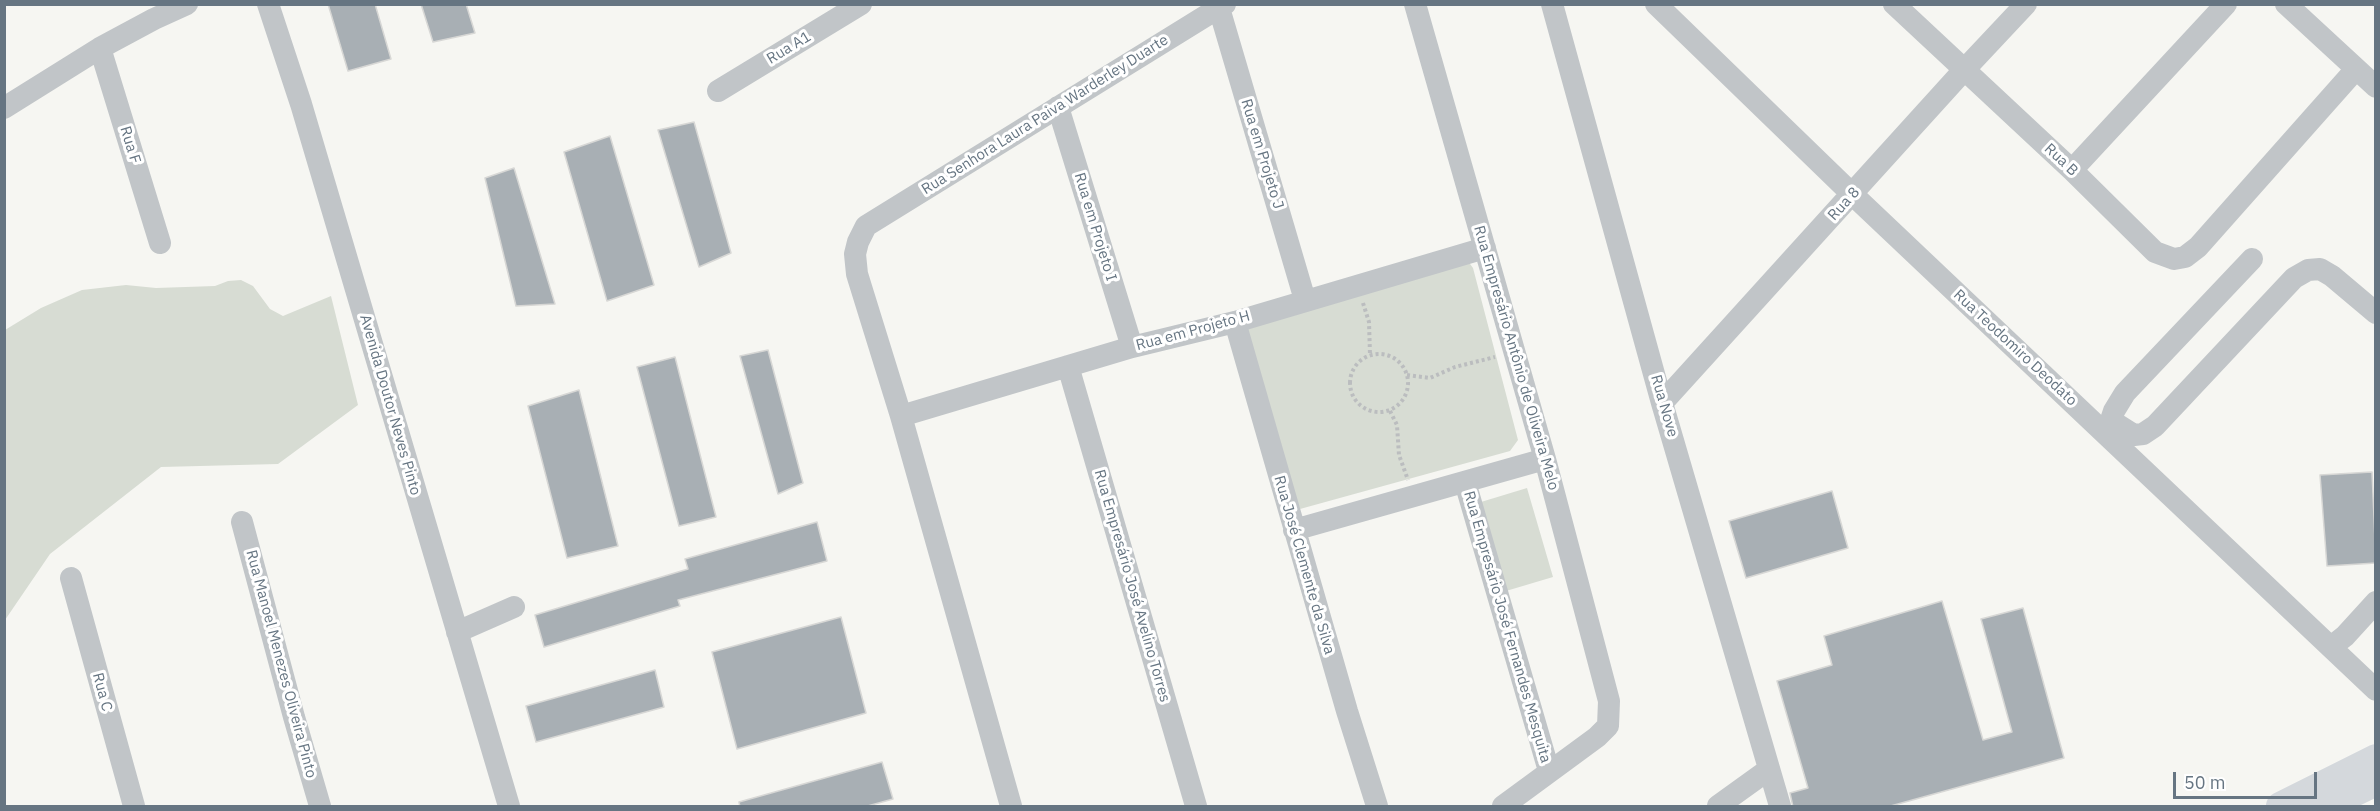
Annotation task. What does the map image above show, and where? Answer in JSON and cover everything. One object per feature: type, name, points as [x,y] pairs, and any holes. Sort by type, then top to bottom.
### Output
[{"type":"main road","points":[[2280,807],[2376,758]]},
{"type":"main road","points":[[2327,807],[2363,792]]},
{"type":"street","points":[[4,108],[100,48],[149,12],[187,4]]},
{"type":"street","name":"Avenida Doutor Neves Pinto","points":[[268,4],[301,104],[509,807]]},
{"type":"street","name":"Rua A1","points":[[718,91],[861,4]]},
{"type":"street","name":"Rua Empresário Antônio de Oliveira Melo","points":[[1415,4],[1545,459],[1610,701],[1608,726],[1597,737],[1549,771]]},
{"type":"street","name":"Rua Nove","points":[[1552,4],[1662,403],[1780,807]]},
{"type":"street","name":"Rua Teodomiro Deodato","points":[[1656,4],[1852,194],[2331,647],[2372,681]]},
{"type":"street","name":"Rua B","points":[[1894,4],[2072,170],[2155,252],[2174,259],[2185,257],[2198,247],[2356,69]]},
{"type":"street","name":"Rua 8","points":[[1662,403],[2026,4]]},
{"type":"street","points":[[2072,170],[2226,4]]},
{"type":"street","points":[[2286,4],[2376,87]]},
{"type":"street","name":"Rua Senhora Laura Paiva Warderley Duarte","points":[[901,416],[857,274],[855,254],[866,226],[1222,6]]},
{"type":"street","name":"Rua em Projeto J","points":[[1222,6],[1305,300]]},
{"type":"street","name":"Rua F","points":[[100,48],[160,243]]},
{"type":"street","name":"Rua em Projeto I","points":[[1058,107],[1131,347]]},
{"type":"street","name":"Rua em Projeto H","points":[[901,416],[1131,347],[1234,322],[1485,248]]},
{"type":"street","points":[[2252,259],[2126,393],[2114,411],[2112,417],[2115,423],[2134,435],[2143,434],[2155,426],[2294,278],[2308,270],[2320,269],[2332,276],[2376,313]]},
{"type":"street","name":"Rua José Clemente da Silva","points":[[1234,322],[1377,807]]},
{"type":"street","name":"Rua Empresário José Avelino Torres","points":[[1068,366],[1196,807]]},
{"type":"street","points":[[901,416],[1011,807]]},
{"type":"street","points":[[1294,531],[1545,459]]},
{"type":"street","name":"Rua Empresário José Fernandes Mesquita","points":[[1465,482],[1549,771]]},
{"type":"street","name":"Rua Manoel Menezes Oliveira Pinto","points":[[242,522],[320,807]]},
{"type":"street","name":"Rua C","points":[[71,578],[134,807]]},
{"type":"street","points":[[2331,647],[2345,636],[2376,602]]},
{"type":"street","points":[[457,632],[514,608]]},
{"type":"street","points":[[1718,807],[1768,770]]},
{"type":"street","points":[[1503,807],[1549,771]]},
{"type":"path","points":[[1358,285],[1369,322],[1370,355]]},
{"type":"path","points":[[1407,375],[1430,378],[1455,367],[1514,353]]},
{"type":"path","points":[[1384,354],[1402,364],[1407,375],[1406,394],[1402,403],[1390,411],[1375,413],[1362,408],[1350,392],[1349,378],[1353,368],[1362,358],[1370,355],[1384,354]]},
{"type":"path","points":[[1390,411],[1397,425],[1399,455],[1414,497]]},
{"type":"shaded area","points":[[1465,257],[1473,268],[1518,440],[1510,451],[1300,509],[1238,332]]},
{"type":"shaded area","points":[[241,280],[253,286],[270,309],[283,316],[331,296],[358,405],[278,464],[161,467],[50,554],[5,620],[5,330],[41,308],[82,290],[126,285],[156,288],[215,286],[228,281]]},
{"type":"shaded area","points":[[1527,488],[1553,577],[1506,591],[1481,502]]},
{"type":"building","points":[[328,4],[375,4],[391,59],[348,71]]},
{"type":"building","points":[[421,4],[466,4],[475,33],[433,42]]},
{"type":"building","points":[[694,122],[731,253],[699,267],[658,130]]},
{"type":"building","points":[[610,136],[654,285],[607,301],[564,152]]},
{"type":"building","points":[[514,168],[555,304],[516,306],[485,178]]},
{"type":"building","points":[[768,350],[803,483],[778,494],[740,356]]},
{"type":"building","points":[[675,357],[716,517],[679,526],[637,367]]},
{"type":"building","points":[[579,390],[618,546],[567,558],[528,406]]},
{"type":"building","points":[[2372,472],[2376,563],[2327,566],[2320,475]]},
{"type":"building","points":[[1832,491],[1848,548],[1746,578],[1729,521]]},
{"type":"building","points":[[817,522],[827,561],[678,600],[680,606],[544,647],[535,615],[688,569],[685,559]]},
{"type":"building","points":[[1942,601],[1983,740],[2012,732],[1981,619],[2023,608],[2064,758],[1887,807],[1793,807],[1790,793],[1808,788],[1777,681],[1832,665],[1824,636]]},
{"type":"building","points":[[841,617],[866,713],[737,749],[712,652]]},
{"type":"building","points":[[655,670],[664,707],[536,742],[526,706]]},
{"type":"building","points":[[882,762],[893,799],[864,807],[740,807],[739,802]]}]
